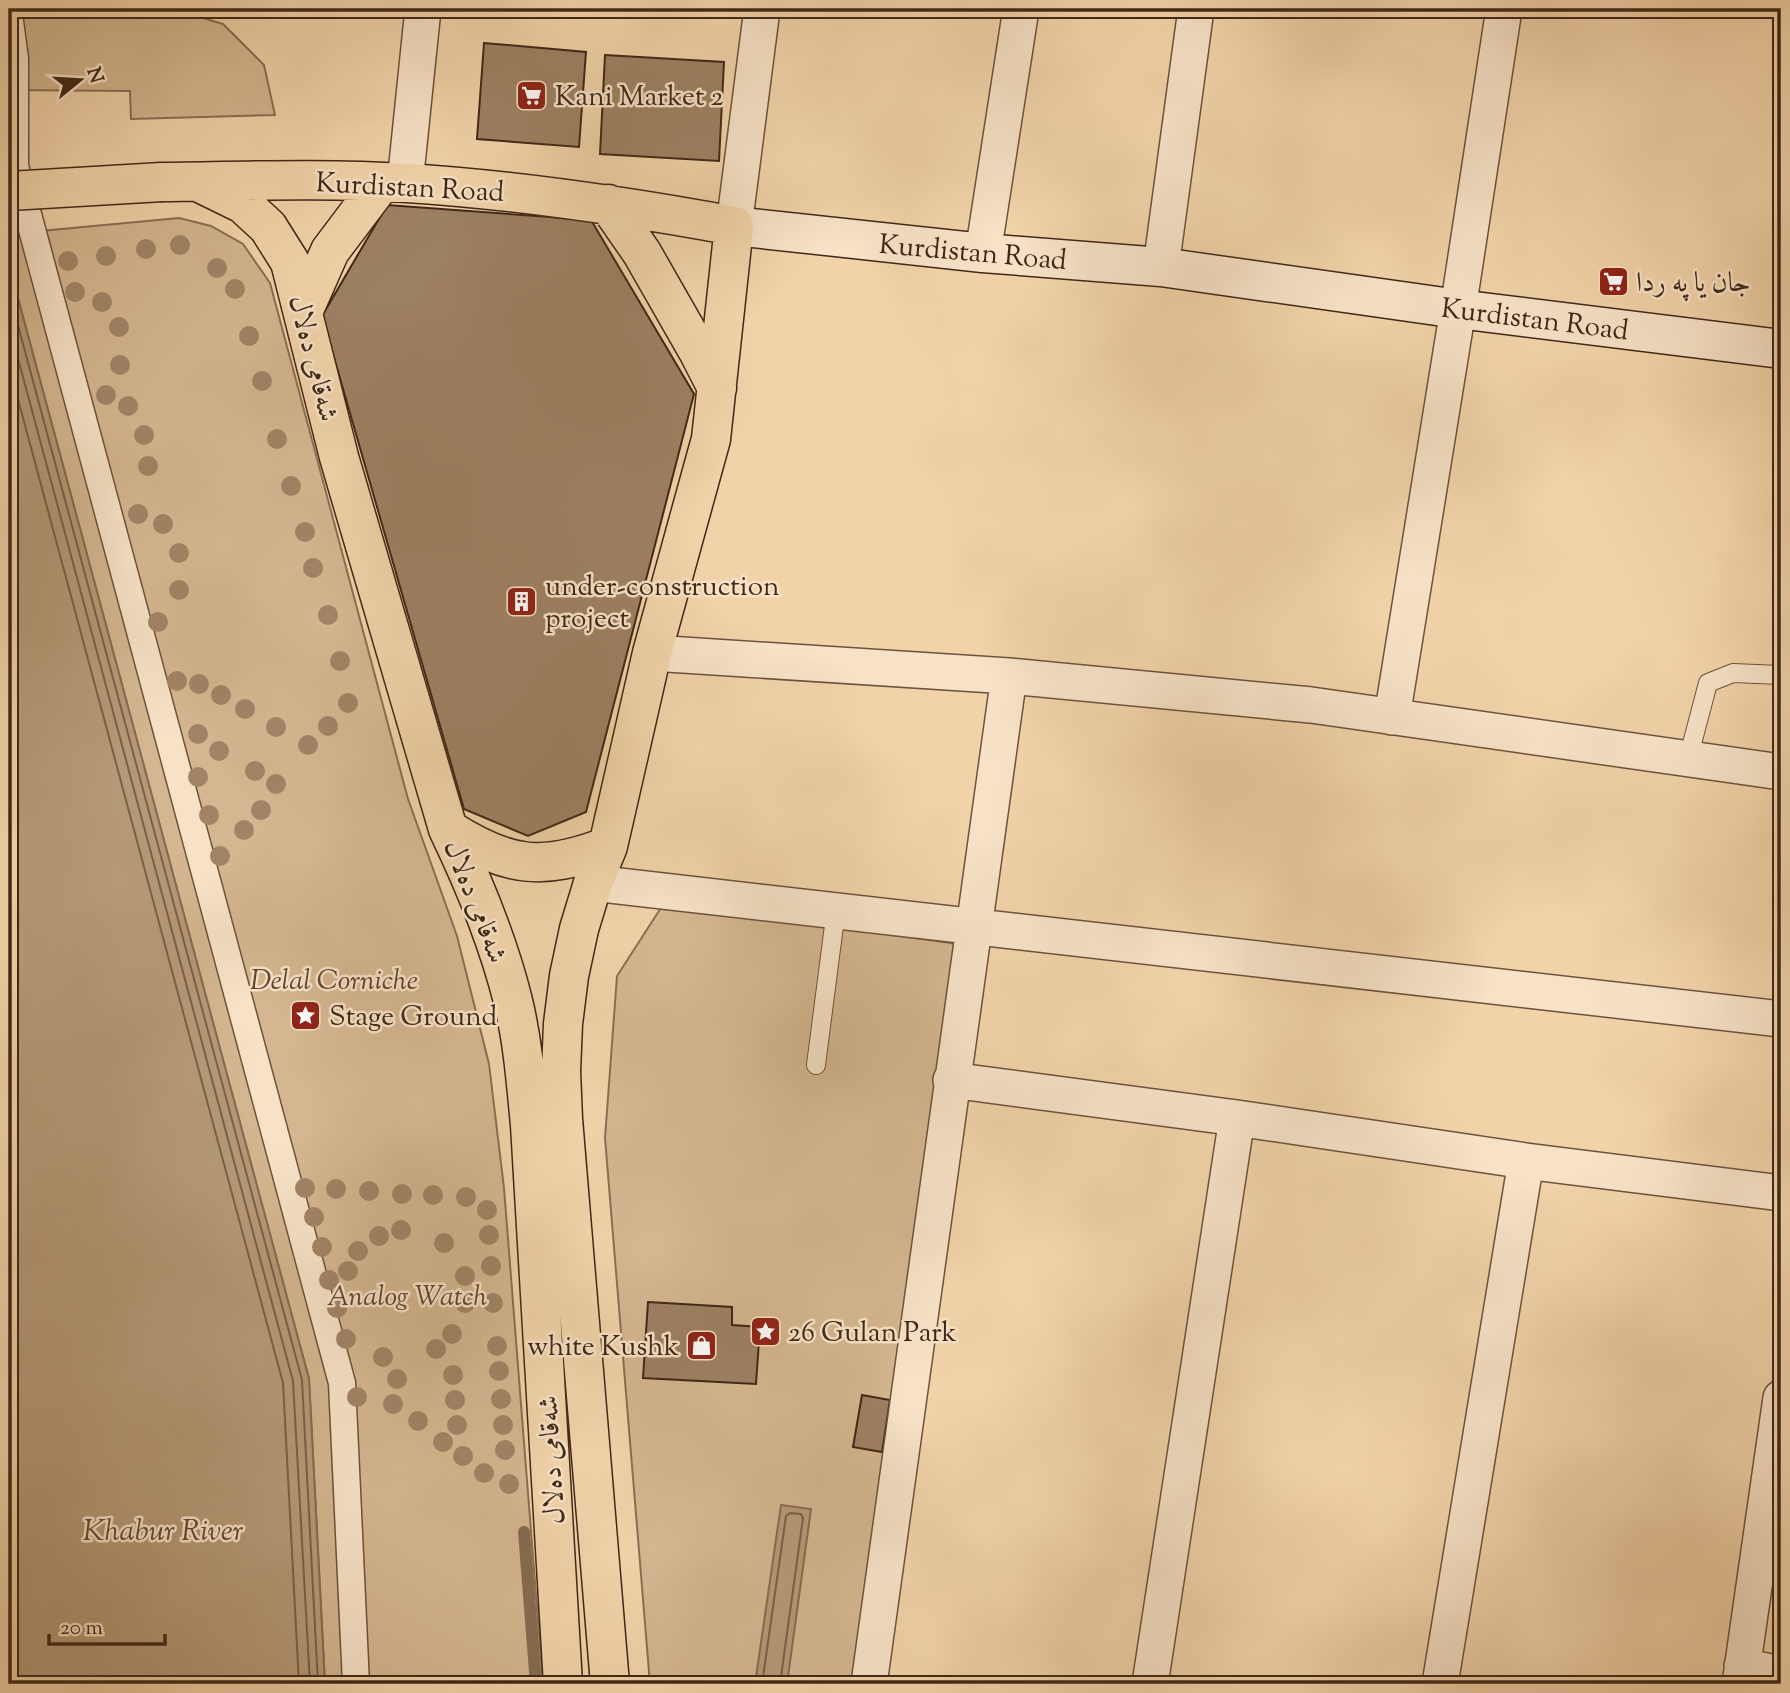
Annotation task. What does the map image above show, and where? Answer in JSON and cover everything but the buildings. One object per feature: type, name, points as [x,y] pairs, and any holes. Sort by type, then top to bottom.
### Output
[{"type":"main road","name":"Kurdistan Road","points":[[9,191],[180,182],[333,180],[488,189],[608,204],[734,226],[983,253],[1161,267],[1458,309],[1781,349]]},
{"type":"main road","name":"شەقامی دەلال","points":[[180,182],[243,204],[268,227],[290,262],[339,457],[448,829],[475,885],[497,943],[513,1003],[524,1064],[563,1684]]},
{"type":"main road","points":[[303,312],[330,251],[394,182]]},
{"type":"main road","points":[[608,204],[642,253],[717,388]]},
{"type":"main road","name":"شەقامی دەلال","points":[[610,1684],[561,1071],[563,1024],[579,929],[607,846],[652,653],[711,439],[734,226]]},
{"type":"main road","points":[[448,829],[477,848],[508,859],[542,863],[576,858],[607,846]]},
{"type":"street","points":[[394,182],[423,9]]},
{"type":"street","points":[[734,226],[762,9]]},
{"type":"street","points":[[983,253],[1021,9]]},
{"type":"street","points":[[1161,267],[1196,9]]},
{"type":"street","points":[[1392,717],[1504,9]]},
{"type":"street","points":[[9,13],[15,59],[15,166],[342,1383],[356,1684]]},
{"type":"street","points":[[652,653],[1009,676],[1311,705],[1781,772]]},
{"type":"street","points":[[869,1684],[1009,676]]},
{"type":"street","points":[[593,883],[1781,1019]]},
{"type":"street","points":[[951,1080],[1237,1118],[1526,1161],[1781,1193]]},
{"type":"street","points":[[1150,1684],[1237,1118]]},
{"type":"street","points":[[1440,1684],[1526,1161]]},
{"type":"street","points":[[1781,1398],[1741,1675],[1781,1674]]},
{"type":"lane","points":[[1688,759],[1707,683],[1733,673],[1781,674]]},
{"type":"lane","points":[[816,1065],[836,910]]},
{"type":"green space","points":[[9,9],[187,9],[189,14],[223,24],[264,65],[275,115],[131,119],[130,91],[9,90]]},
{"type":"green space","name":"Delal Corniche","points":[[179,218],[211,226],[243,244],[270,283],[408,799],[457,936],[489,1064],[504,1188],[543,1684],[325,1684],[309,1379],[9,265],[9,234]]},
{"type":"green space","name":"26 Gulan Park","points":[[664,903],[958,944],[862,1684],[650,1684],[605,1138],[617,976]]},
{"type":"water","name":"Khabur River","points":[[9,265],[309,1379],[325,1684],[9,1684]]},
{"type":"water","points":[[781,1505],[811,1509],[787,1684],[755,1684]]},
{"type":"waterway","points":[[524,1532],[536,1684]]},
{"type":"place","name":"Kani Market 2","points":[[532,95]]},
{"type":"place","name":"جان يا په ردا","points":[[1613,281]]},
{"type":"place","name":"under-construction project","points":[[522,601]]},
{"type":"place","name":"Stage Ground","points":[[306,1015]]},
{"type":"place","name":"26 Gulan Park","points":[[765,1331]]},
{"type":"place","name":"white Kushk","points":[[702,1345]]},
{"type":"park label","name":"Analog Watch","points":[[407,1295]]}]
